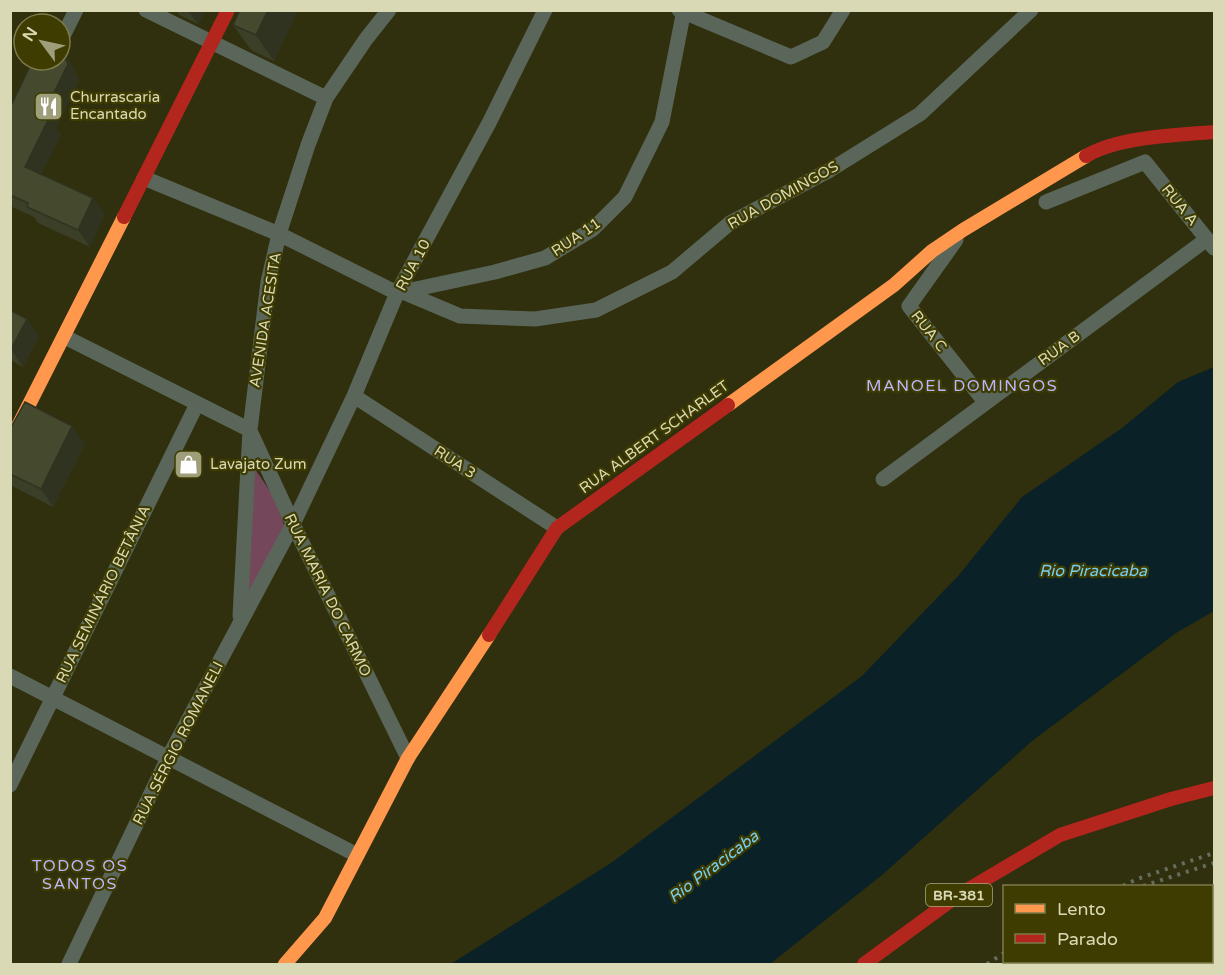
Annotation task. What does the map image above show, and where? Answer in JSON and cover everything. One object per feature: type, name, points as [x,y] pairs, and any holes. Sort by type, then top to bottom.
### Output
[{"type":"main road","points":[[10,442],[228,10]]},
{"type":"main road","name":"RUA ALBERT SCHARLET","points":[[285,964],[325,918],[408,758],[557,528],[894,285],[932,252],[963,230],[1099,148],[1158,137],[1215,132]]},
{"type":"main road","name":"BR-381","points":[[864,964],[957,896],[1060,835],[1171,799],[1215,788]]},
{"type":"street","points":[[146,10],[326,98]]},
{"type":"street","name":"AVENIDA ACESITA","points":[[240,622],[250,430],[268,282],[279,234],[326,98],[366,39],[389,10]]},
{"type":"street","name":"RUA 10","points":[[293,524],[400,293],[545,10]]},
{"type":"street","points":[[682,11],[791,57],[823,42],[843,10]]},
{"type":"street","name":"RUA DOMINGOS","points":[[144,178],[279,234],[400,293],[460,316],[535,319],[596,310],[672,272],[730,223],[830,170],[920,114],[1031,10]]},
{"type":"street","name":"RUA 11","points":[[400,293],[495,272],[544,258],[593,229],[625,197],[662,122],[682,11]]},
{"type":"street","name":"RUA A","points":[[1046,202],[1145,162],[1211,244]]},
{"type":"street","name":"RUA C","points":[[963,230],[909,306],[985,402]]},
{"type":"street","name":"RUA B","points":[[883,478],[985,402],[1211,244]]},
{"type":"street","points":[[65,337],[250,430]]},
{"type":"street","name":"RUA 3","points":[[354,396],[557,528]]},
{"type":"street","name":"RUA SEMINÁRIO BETÂNIA","points":[[10,785],[197,404]]},
{"type":"street","name":"RUA MARIA DO CARMO","points":[[250,430],[293,524],[408,758]]},
{"type":"street","name":"RUA SÉRGIO ROMANELI","points":[[69,964],[168,758],[293,524]]},
{"type":"street","points":[[10,676],[357,855]]},
{"type":"shaded area","points":[[255,469],[278,503],[285,529],[248,595]]},
{"type":"water","name":"Rio Piracicaba","points":[[1214,367],[1214,611],[1176,633],[1032,741],[882,875],[770,964],[451,964],[611,863],[862,676],[959,575],[1022,497],[1122,428],[1178,382]]},
{"type":"building","points":[[240,10],[268,10],[256,35],[233,25]]},
{"type":"building","points":[[27,72],[64,72],[43,115],[49,118],[25,167],[93,198],[78,230],[27,207],[28,203],[10,195],[10,108]]},
{"type":"building","points":[[10,310],[27,319],[11,349],[10,349]]},
{"type":"building","points":[[25,402],[72,426],[41,489],[10,474],[10,429]]},
{"type":"building","points":[[1153,963],[1186,964],[1154,964]]},
{"type":"railway","points":[[1125,885],[1214,853]]},
{"type":"railway","points":[[1146,885],[1214,863]]},
{"type":"railway","points":[[987,964],[1003,954]]},
{"type":"traffic: slow","points":[[728,405],[894,285],[932,251],[1086,156]]},
{"type":"traffic: slow","points":[[10,442],[124,217]]},
{"type":"traffic: slow","points":[[285,964],[325,918],[408,758],[489,635]]},
{"type":"traffic: jam","points":[[124,217],[228,10]]},
{"type":"traffic: jam","points":[[1086,156],[1131,141],[1214,132]]},
{"type":"traffic: jam","points":[[489,635],[557,528],[728,405]]},
{"type":"traffic: jam","points":[[864,964],[957,896],[1060,835],[1171,799],[1214,788]]},
{"type":"place","name":"Churrascaria Encantado","points":[[49,106]]},
{"type":"place","name":"Lavajato Zum","points":[[189,464]]},
{"type":"district","name":"MANOEL DOMINGOS","points":[[962,385]]},
{"type":"district","name":"TODOS OS SANTOS","points":[[80,874]]}]
